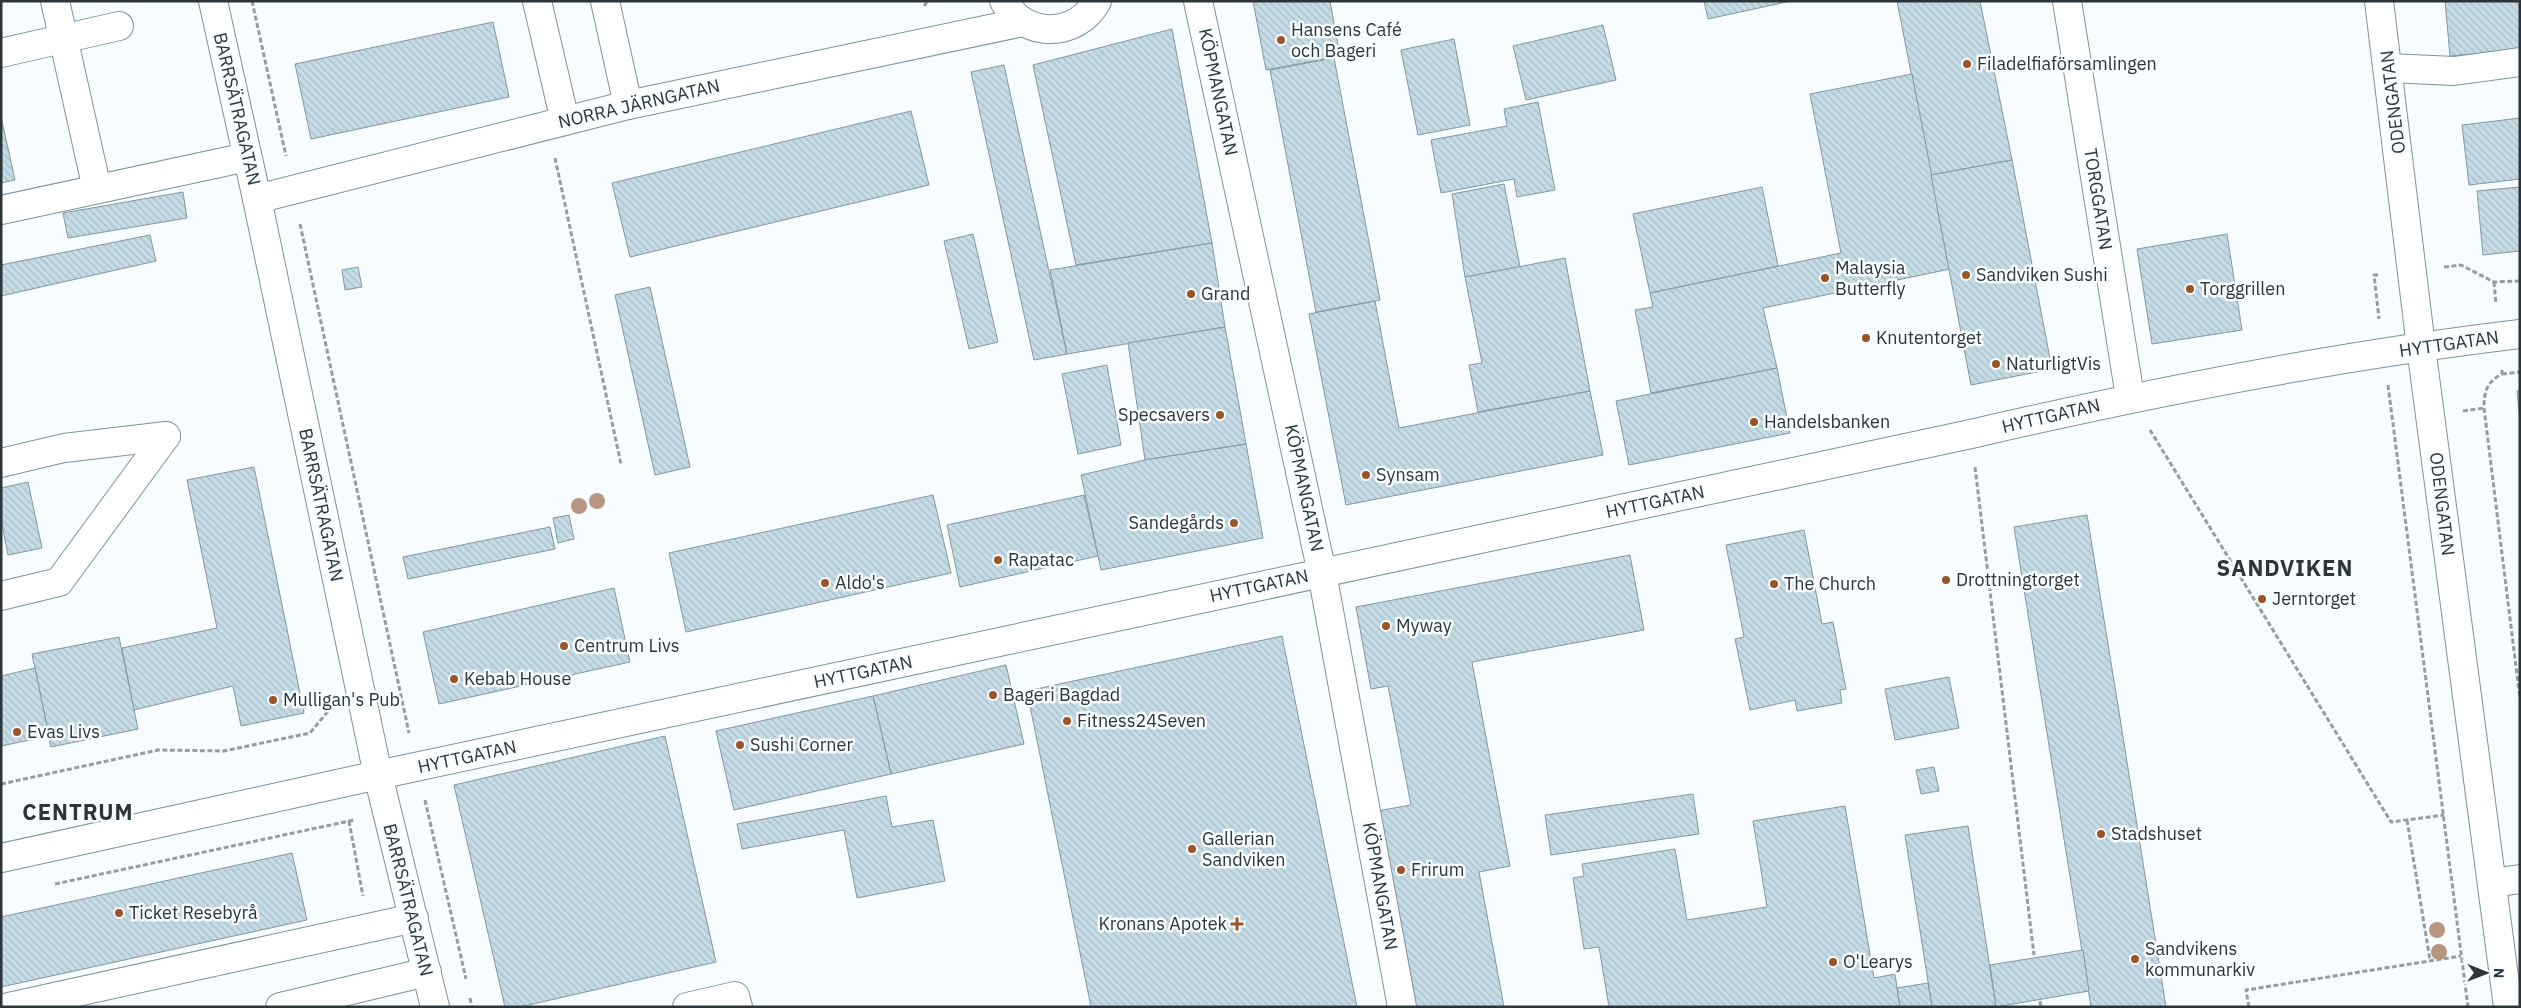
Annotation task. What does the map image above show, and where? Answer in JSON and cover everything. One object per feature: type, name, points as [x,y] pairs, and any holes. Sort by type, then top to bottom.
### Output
[{"type":"street","points":[[55,1],[98,189]]},
{"type":"street","name":"BARRSÄTRAGATAN","points":[[213,1],[257,199],[378,775],[435,1007]]},
{"type":"street","points":[[538,1],[555,123]]},
{"type":"street","points":[[605,1],[628,105]]},
{"type":"street","points":[[1004,1],[1016,17],[1023,22],[1047,30],[1063,29],[1078,22],[1100,2]]},
{"type":"street","name":"KÖPMANGATAN","points":[[1198,1],[1322,573],[1402,1007]]},
{"type":"street","name":"TORGGATAN","points":[[2067,1],[2130,397]]},
{"type":"street","name":"ODENGATAN","points":[[2380,1],[2421,346],[2508,1007]]},
{"type":"street","name":"NORRA JÄRNGATAN","points":[[257,199],[628,105],[1023,22]]},
{"type":"street","points":[[1,53],[119,26]]},
{"type":"street","points":[[2389,68],[2454,70],[2520,62]]},
{"type":"street","points":[[1,210],[247,157]]},
{"type":"street","name":"HYTTGATAN","points":[[1,858],[378,775],[1971,434],[2130,397],[2421,346],[2509,335]]},
{"type":"street","points":[[1,463],[64,448],[166,436],[59,582],[1,596]]},
{"type":"street","points":[[2492,883],[2520,880]]},
{"type":"street","points":[[9,1007],[414,918]]},
{"type":"street","points":[[280,1007],[427,972]]},
{"type":"street","points":[[687,1007],[735,996],[738,1007]]},
{"type":"path","points":[[252,1],[416,768],[472,1007]]},
{"type":"path","points":[[555,123],[553,149],[621,464]]},
{"type":"path","points":[[2412,270],[2461,265],[2494,282],[2520,281]]},
{"type":"path","points":[[2374,276],[2468,1007]]},
{"type":"path","points":[[2494,282],[2509,335],[2502,374]]},
{"type":"path","points":[[2520,372],[2502,374],[2492,380],[2484,396],[2520,700]]},
{"type":"path","points":[[2130,397],[2391,822],[2443,815]]},
{"type":"path","points":[[1971,434],[2034,955]]},
{"type":"path","points":[[330,709],[331,718]]},
{"type":"path","points":[[1,784],[158,750],[224,750],[310,733]]},
{"type":"path","points":[[342,784],[369,928]]},
{"type":"path","points":[[2407,820],[2430,960]]},
{"type":"path","points":[[47,885],[349,822]]},
{"type":"path","points":[[2248,1007],[2246,990],[2461,956]]},
{"type":"path","points":[[2040,1001],[2041,1007]]},
{"type":"building","points":[[1253,1],[1330,1],[1340,56],[1266,70]]},
{"type":"building","points":[[1704,1],[1791,1],[1708,19]]},
{"type":"building","points":[[1897,1],[1980,1],[2012,160],[1931,175]]},
{"type":"building","points":[[2445,1],[2520,1],[2520,50],[2450,56]]},
{"type":"building","points":[[493,22],[509,97],[311,139],[295,64]]},
{"type":"building","points":[[1603,25],[1616,80],[1526,100],[1513,46]]},
{"type":"building","points":[[1172,29],[1212,243],[1076,265],[1033,65]]},
{"type":"building","points":[[1454,39],[1470,125],[1418,135],[1401,50]]},
{"type":"building","points":[[1334,58],[1380,300],[1316,312],[1270,70]]},
{"type":"building","points":[[1004,65],[1067,354],[1034,360],[971,72]]},
{"type":"building","points":[[1912,74],[1950,269],[1763,308],[1777,368],[1651,393],[1635,310],[1653,307],[1650,293],[1841,253],[1810,94]]},
{"type":"building","points":[[1538,102],[1555,190],[1517,197],[1514,179],[1441,193],[1431,140],[1507,126],[1504,109]]},
{"type":"building","points":[[911,111],[929,185],[630,257],[612,183]]},
{"type":"building","points":[[1,117],[15,180],[1,183]]},
{"type":"building","points":[[2520,118],[2520,179],[2469,185],[2462,125]]},
{"type":"building","points":[[2012,160],[2052,369],[1971,385],[1931,175]]},
{"type":"building","points":[[1504,184],[1520,267],[1465,277],[1452,194]]},
{"type":"building","points":[[1762,187],[1778,266],[1650,293],[1633,214]]},
{"type":"building","points":[[2520,187],[2520,251],[2483,255],[2477,191]]},
{"type":"building","points":[[183,192],[187,218],[68,238],[63,213]]},
{"type":"building","points":[[973,234],[998,342],[969,349],[944,241]]},
{"type":"building","name":"Torggrillen","points":[[2227,234],[2242,330],[2152,344],[2137,249]]},
{"type":"building","points":[[150,235],[156,261],[1,296],[1,265]]},
{"type":"building","points":[[1212,243],[1225,327],[1067,354],[1050,270]]},
{"type":"building","points":[[1565,258],[1590,391],[1478,412],[1469,365],[1482,363],[1465,277]]},
{"type":"building","points":[[358,267],[362,287],[345,290],[342,270]]},
{"type":"building","points":[[650,287],[690,467],[655,475],[615,295]]},
{"type":"building","points":[[1375,301],[1399,428],[1590,391],[1603,455],[1346,505],[1309,314]]},
{"type":"building","points":[[1225,327],[1246,444],[1145,460],[1128,343]]},
{"type":"building","points":[[1107,365],[1121,445],[1078,454],[1062,374]]},
{"type":"building","points":[[1777,368],[1790,433],[1629,465],[1616,401]]},
{"type":"building","points":[[2517,391],[2520,391],[2520,422]]},
{"type":"building","points":[[1246,444],[1263,538],[1101,570],[1081,475],[1145,460]]},
{"type":"building","points":[[254,467],[304,713],[241,726],[233,686],[134,710],[122,648],[217,628],[187,480]]},
{"type":"building","points":[[28,482],[42,548],[8,555],[1,519],[1,488]]},
{"type":"building","points":[[933,495],[951,573],[686,632],[669,553]]},
{"type":"building","points":[[1084,495],[1098,556],[960,587],[947,525]]},
{"type":"building","points":[[569,515],[574,539],[558,543],[553,518]]},
{"type":"building","name":"Stadshuset","points":[[2087,515],[2166,1007],[2091,1007],[2014,527]]},
{"type":"building","points":[[550,527],[555,549],[408,579],[403,557]]},
{"type":"building","name":"The Church","points":[[1804,530],[1822,624],[1833,622],[1846,689],[1840,690],[1842,703],[1797,711],[1795,700],[1750,710],[1735,639],[1744,637],[1726,545]]},
{"type":"building","points":[[1630,555],[1644,630],[1472,662],[1510,866],[1479,872],[1504,1007],[1414,1007],[1377,811],[1411,805],[1388,686],[1371,689],[1356,607]]},
{"type":"building","points":[[614,588],[630,662],[439,704],[423,632]]},
{"type":"building","name":"Gallerian Sandviken","points":[[1282,636],[1357,1007],[1091,1007],[1027,691]]},
{"type":"building","points":[[119,637],[138,729],[51,747],[32,654]]},
{"type":"building","points":[[1006,665],[1024,744],[891,774],[873,696]]},
{"type":"building","points":[[35,668],[49,736],[1,746],[1,676]]},
{"type":"building","points":[[1949,677],[1959,728],[1895,740],[1885,689]]},
{"type":"building","points":[[873,696],[891,774],[734,810],[716,731]]},
{"type":"building","points":[[665,736],[716,962],[520,1007],[505,1007],[454,785]]},
{"type":"building","points":[[1934,767],[1939,791],[1921,794],[1916,770]]},
{"type":"building","points":[[1693,794],[1699,834],[1551,855],[1545,815]]},
{"type":"building","points":[[886,796],[892,827],[933,820],[945,881],[857,898],[844,830],[742,849],[737,824]]},
{"type":"building","points":[[1845,806],[1874,978],[1895,974],[1900,1007],[1609,1007],[1599,947],[1584,949],[1573,878],[1584,876],[1582,864],[1675,849],[1687,920],[1767,907],[1753,821]]},
{"type":"building","points":[[1968,826],[1996,1007],[1932,1007],[1905,835]]},
{"type":"building","points":[[292,853],[307,920],[1,987],[1,917]]},
{"type":"building","points":[[2083,950],[2089,991],[1996,1007],[1990,965]]},
{"type":"building","points":[[1928,983],[1932,1007],[1900,1007],[1897,988]]},
{"type":"place","name":"Hansens Café och Bageri","points":[[1281,40]]},
{"type":"place","name":"Filadelfiaförsamlingen","points":[[1967,64]]},
{"type":"place","name":"Sandviken Sushi","points":[[1966,275]]},
{"type":"place","name":"Malaysia Butterfly","points":[[1825,278]]},
{"type":"place","name":"Torggrillen","points":[[2190,289]]},
{"type":"place","name":"Grand","points":[[1191,294]]},
{"type":"place","name":"Knutentorget","points":[[1866,338]]},
{"type":"place","name":"NaturligtVis","points":[[1996,364]]},
{"type":"place","name":"Specsavers","points":[[1220,415]]},
{"type":"place","name":"Handelsbanken","points":[[1754,422]]},
{"type":"place","name":"Synsam","points":[[1366,475]]},
{"type":"place","name":"Sandegårds","points":[[1234,523]]},
{"type":"place","name":"Rapatac","points":[[998,560]]},
{"type":"place","name":"Drottningtorget","points":[[1946,580]]},
{"type":"place","name":"Aldo's","points":[[825,583]]},
{"type":"place","name":"The Church","points":[[1774,584]]},
{"type":"place","name":"Jerntorget","points":[[2262,599]]},
{"type":"place","name":"Myway","points":[[1386,626]]},
{"type":"place","name":"Centrum Livs","points":[[564,646]]},
{"type":"place","name":"Kebab House","points":[[454,679]]},
{"type":"place","name":"Bageri Bagdad","points":[[993,695]]},
{"type":"place","name":"Mulligan's Pub","points":[[273,700]]},
{"type":"place","name":"Fitness24Seven","points":[[1067,721]]},
{"type":"place","name":"Evas Livs","points":[[17,732]]},
{"type":"place","name":"Sushi Corner","points":[[740,745]]},
{"type":"place","name":"Stadshuset","points":[[2101,834]]},
{"type":"place","name":"Gallerian Sandviken","points":[[1192,849]]},
{"type":"place","name":"Frirum","points":[[1401,870]]},
{"type":"place","name":"Ticket Resebyrå","points":[[119,913]]},
{"type":"place","name":"Kronans Apotek","points":[[1237,924]]},
{"type":"place","name":"Sandvikens kommunarkiv","points":[[2135,959]]},
{"type":"place","name":"O'Learys","points":[[1833,962]]},
{"type":"district","name":"SANDVIKEN","points":[[2285,568]]},
{"type":"district","name":"CENTRUM","points":[[78,812]]}]
